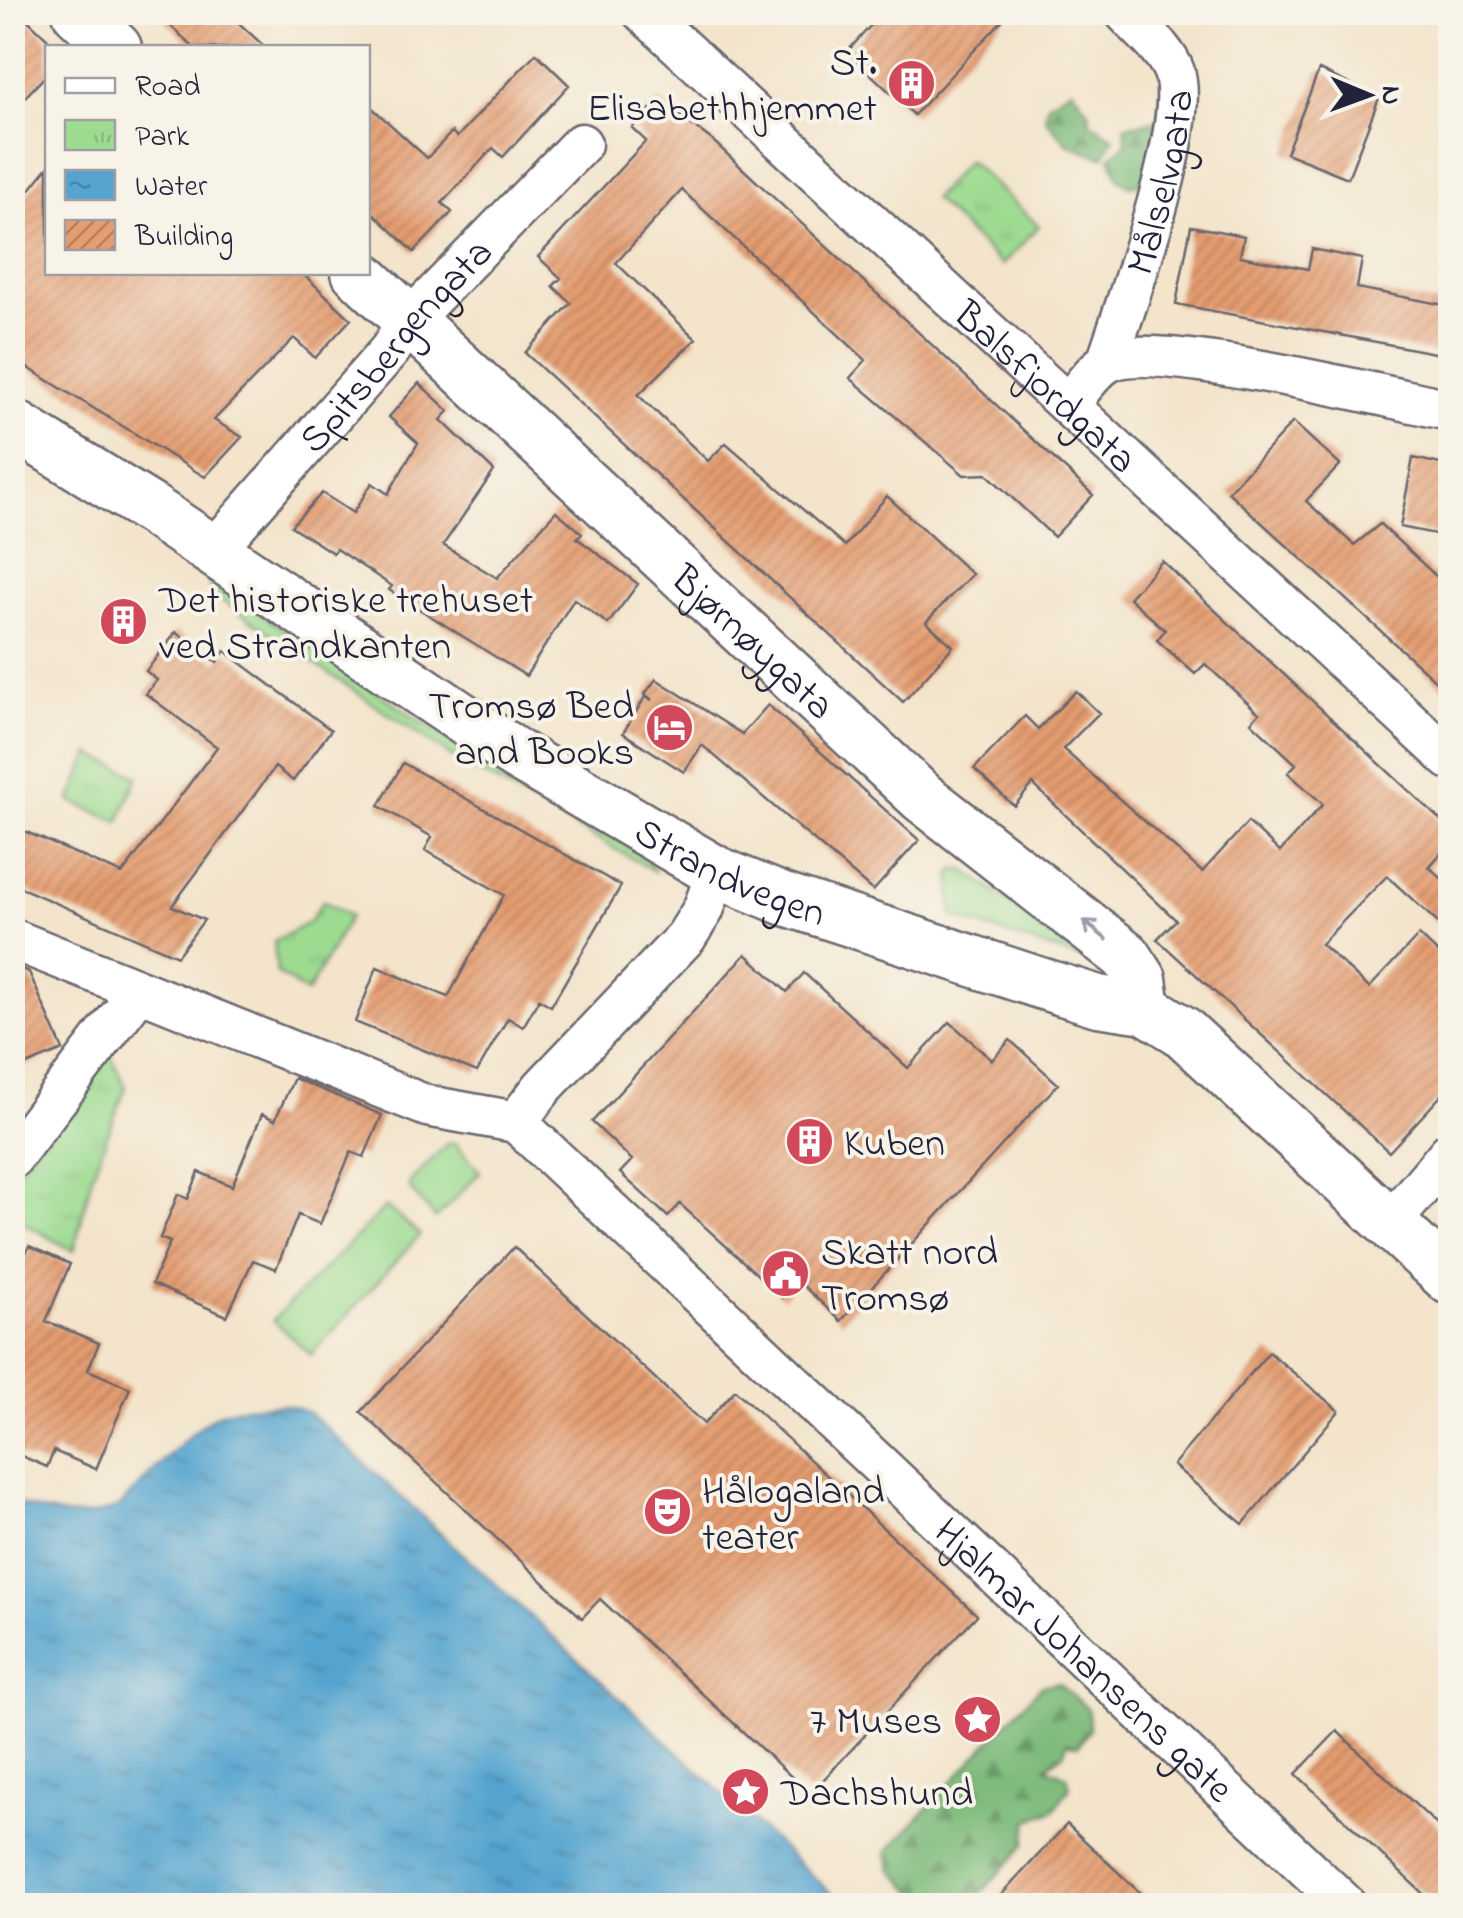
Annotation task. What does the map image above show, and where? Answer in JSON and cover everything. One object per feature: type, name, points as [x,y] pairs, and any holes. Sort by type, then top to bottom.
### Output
[{"type":"street","points":[[78,12],[113,45]]},
{"type":"street","name":"Balsfjordgata","points":[[643,12],[1450,760]]},
{"type":"street","name":"Målselvgata","points":[[1107,362],[1155,203],[1178,99],[1174,70],[1126,12]]},
{"type":"street","name":"Spitsbergengata","points":[[213,551],[379,362],[409,321],[581,144]]},
{"type":"street","name":"Bjørnøygata","points":[[359,275],[922,796],[1126,956],[1141,979],[1146,1008]]},
{"type":"street","points":[[1069,403],[1107,362],[1132,356],[1196,361],[1450,410]]},
{"type":"street","name":"Strandvegen","points":[[12,424],[213,551],[516,755],[717,872],[783,899],[1040,984],[1098,1001],[1146,1008],[1182,1031],[1450,1280]]},
{"type":"street","points":[[12,939],[428,1106],[516,1122],[543,1086],[686,937],[703,910],[717,872]]},
{"type":"street","points":[[12,1158],[139,991]]},
{"type":"street","name":"Hjalmar Johansens gate","points":[[516,1122],[1347,1906]]},
{"type":"street","points":[[1390,1222],[1450,1152]]},
{"type":"green space","points":[[1072,89],[1090,113],[1089,121],[1114,138],[1103,157],[1069,145],[1045,118],[1048,103]]},
{"type":"green space","points":[[1157,120],[1156,139],[1142,183],[1130,186],[1119,179],[1110,157],[1126,144],[1125,126]]},
{"type":"green space","points":[[968,160],[1039,226],[1002,265],[933,199]]},
{"type":"green space","points":[[208,578],[463,750],[642,854],[656,872],[455,759],[212,594]]},
{"type":"green space","points":[[90,754],[138,776],[119,822],[70,801]]},
{"type":"green space","points":[[955,870],[964,870],[1085,954],[1082,959],[956,918],[952,914],[951,876]]},
{"type":"green space","points":[[323,901],[350,916],[307,993],[277,973],[274,941],[308,923]]},
{"type":"green space","points":[[109,1052],[126,1087],[92,1175],[74,1251],[13,1217],[13,1176]]},
{"type":"green space","points":[[455,1143],[480,1172],[436,1219],[409,1188],[410,1182],[447,1144]]},
{"type":"green space","points":[[386,1207],[420,1235],[311,1355],[273,1320]]},
{"type":"green space","points":[[1058,1683],[1088,1709],[1089,1730],[1078,1746],[1067,1743],[1064,1753],[1046,1767],[1067,1776],[1070,1787],[1054,1810],[1028,1821],[1025,1845],[970,1905],[928,1905],[892,1870],[887,1852],[1041,1686]]},
{"type":"water","points":[[285,1405],[308,1412],[324,1426],[844,1905],[13,1905],[13,1502],[66,1515],[107,1511],[120,1506],[212,1418],[238,1408]]},
{"type":"building","points":[[12,12],[19,12],[48,39],[48,45],[45,76],[12,111]]},
{"type":"building","points":[[156,12],[227,12],[263,45],[191,45]]},
{"type":"building","name":"St. Elisabethhjemmet","points":[[883,12],[1010,12],[914,115],[847,52]]},
{"type":"building","points":[[536,53],[569,85],[503,157],[493,148],[442,203],[452,212],[414,252],[370,210],[370,106],[427,158],[452,132],[457,137]]},
{"type":"building","points":[[1319,70],[1379,98],[1348,178],[1286,153]]},
{"type":"building","points":[[659,100],[712,140],[1093,495],[1054,537],[987,474],[964,475],[850,378],[866,360],[682,190],[616,263],[696,339],[638,395],[708,461],[726,443],[845,546],[887,496],[972,574],[926,622],[953,646],[903,702],[525,353],[571,303],[553,286],[561,278],[538,257],[646,141],[632,128]]},
{"type":"building","points":[[45,171],[45,275],[304,275],[351,319],[315,358],[294,338],[214,420],[242,437],[205,477],[12,358],[12,212]]},
{"type":"building","points":[[1191,226],[1244,236],[1240,256],[1308,269],[1312,249],[1362,259],[1357,288],[1450,306],[1445,355],[1176,304]]},
{"type":"building","points":[[419,383],[449,411],[441,420],[494,471],[443,545],[497,578],[556,511],[582,533],[577,538],[638,584],[608,624],[574,599],[526,676],[389,590],[392,586],[336,549],[333,553],[291,526],[322,493],[353,513],[372,483],[388,494],[418,443],[389,417]]},
{"type":"building","points":[[1293,422],[1340,465],[1306,501],[1354,545],[1380,524],[1450,589],[1450,694],[1228,492]]},
{"type":"building","points":[[1413,458],[1450,466],[1450,537],[1400,527]]},
{"type":"building","points":[[1162,561],[1450,829],[1450,843],[1429,867],[1450,886],[1450,934],[1387,876],[1321,944],[1369,988],[1419,935],[1450,964],[1450,1086],[1389,1152],[1157,939],[1176,920],[1033,784],[1014,806],[974,769],[1025,716],[1038,729],[1076,691],[1099,713],[1063,749],[1202,872],[1248,822],[1280,852],[1323,804],[1288,773],[1296,764],[1251,722],[1259,713],[1205,664],[1195,674],[1157,640],[1165,630],[1129,598]]},
{"type":"building","points":[[176,632],[217,662],[225,651],[331,730],[293,781],[275,767],[172,906],[204,920],[177,956],[12,884],[12,857],[24,831],[122,874],[217,747],[146,694],[157,680],[146,671]]},
{"type":"building","points":[[656,679],[742,734],[768,705],[919,840],[873,891],[702,745],[684,772],[623,733],[645,697],[652,700],[645,694]]},
{"type":"building","points":[[403,763],[621,886],[551,1006],[539,999],[523,1027],[508,1018],[477,1072],[355,1022],[377,967],[448,997],[504,895],[425,850],[432,837],[379,806]]},
{"type":"building","name":"Kuben","points":[[746,954],[787,992],[804,973],[908,1068],[950,1022],[992,1060],[1010,1040],[1058,1084],[841,1321],[798,1281],[783,1298],[680,1204],[668,1217],[620,1173],[632,1160],[592,1122]]},
{"type":"building","points":[[12,965],[29,972],[63,1050],[12,1071]]},
{"type":"building","points":[[294,1078],[382,1115],[364,1157],[351,1152],[320,1224],[298,1215],[276,1269],[253,1260],[227,1316],[152,1284],[170,1242],[160,1238],[178,1194],[188,1199],[199,1172],[232,1186],[262,1114],[275,1120]]},
{"type":"building","points":[[29,1246],[70,1264],[46,1321],[99,1343],[88,1370],[130,1388],[96,1469],[54,1451],[47,1467],[12,1452],[12,1285]]},
{"type":"building","name":"Hålogaland teater","points":[[514,1247],[704,1424],[735,1390],[977,1615],[810,1794],[600,1599],[582,1618],[361,1412]]},
{"type":"building","points":[[1269,1352],[1339,1411],[1243,1524],[1173,1465]]},
{"type":"building","points":[[1337,1731],[1450,1837],[1450,1906],[1436,1906],[1296,1774]]},
{"type":"building","points":[[1067,1824],[1154,1906],[991,1906]]},
{"type":"place","name":"St. Elisabethhjemmet","points":[[912,83]]},
{"type":"place","name":"Det historiske trehuset ved Strandkanten","points":[[124,621]]},
{"type":"place","name":"Tromsø Bed and Books","points":[[669,727]]},
{"type":"place","name":"Kuben","points":[[809,1141]]},
{"type":"place","name":"Skatt nord Tromsø","points":[[786,1273]]},
{"type":"place","name":"Hålogaland teater","points":[[667,1512]]},
{"type":"place","name":"7 Muses","points":[[977,1719]]},
{"type":"place","name":"Dachshund","points":[[746,1791]]}]
